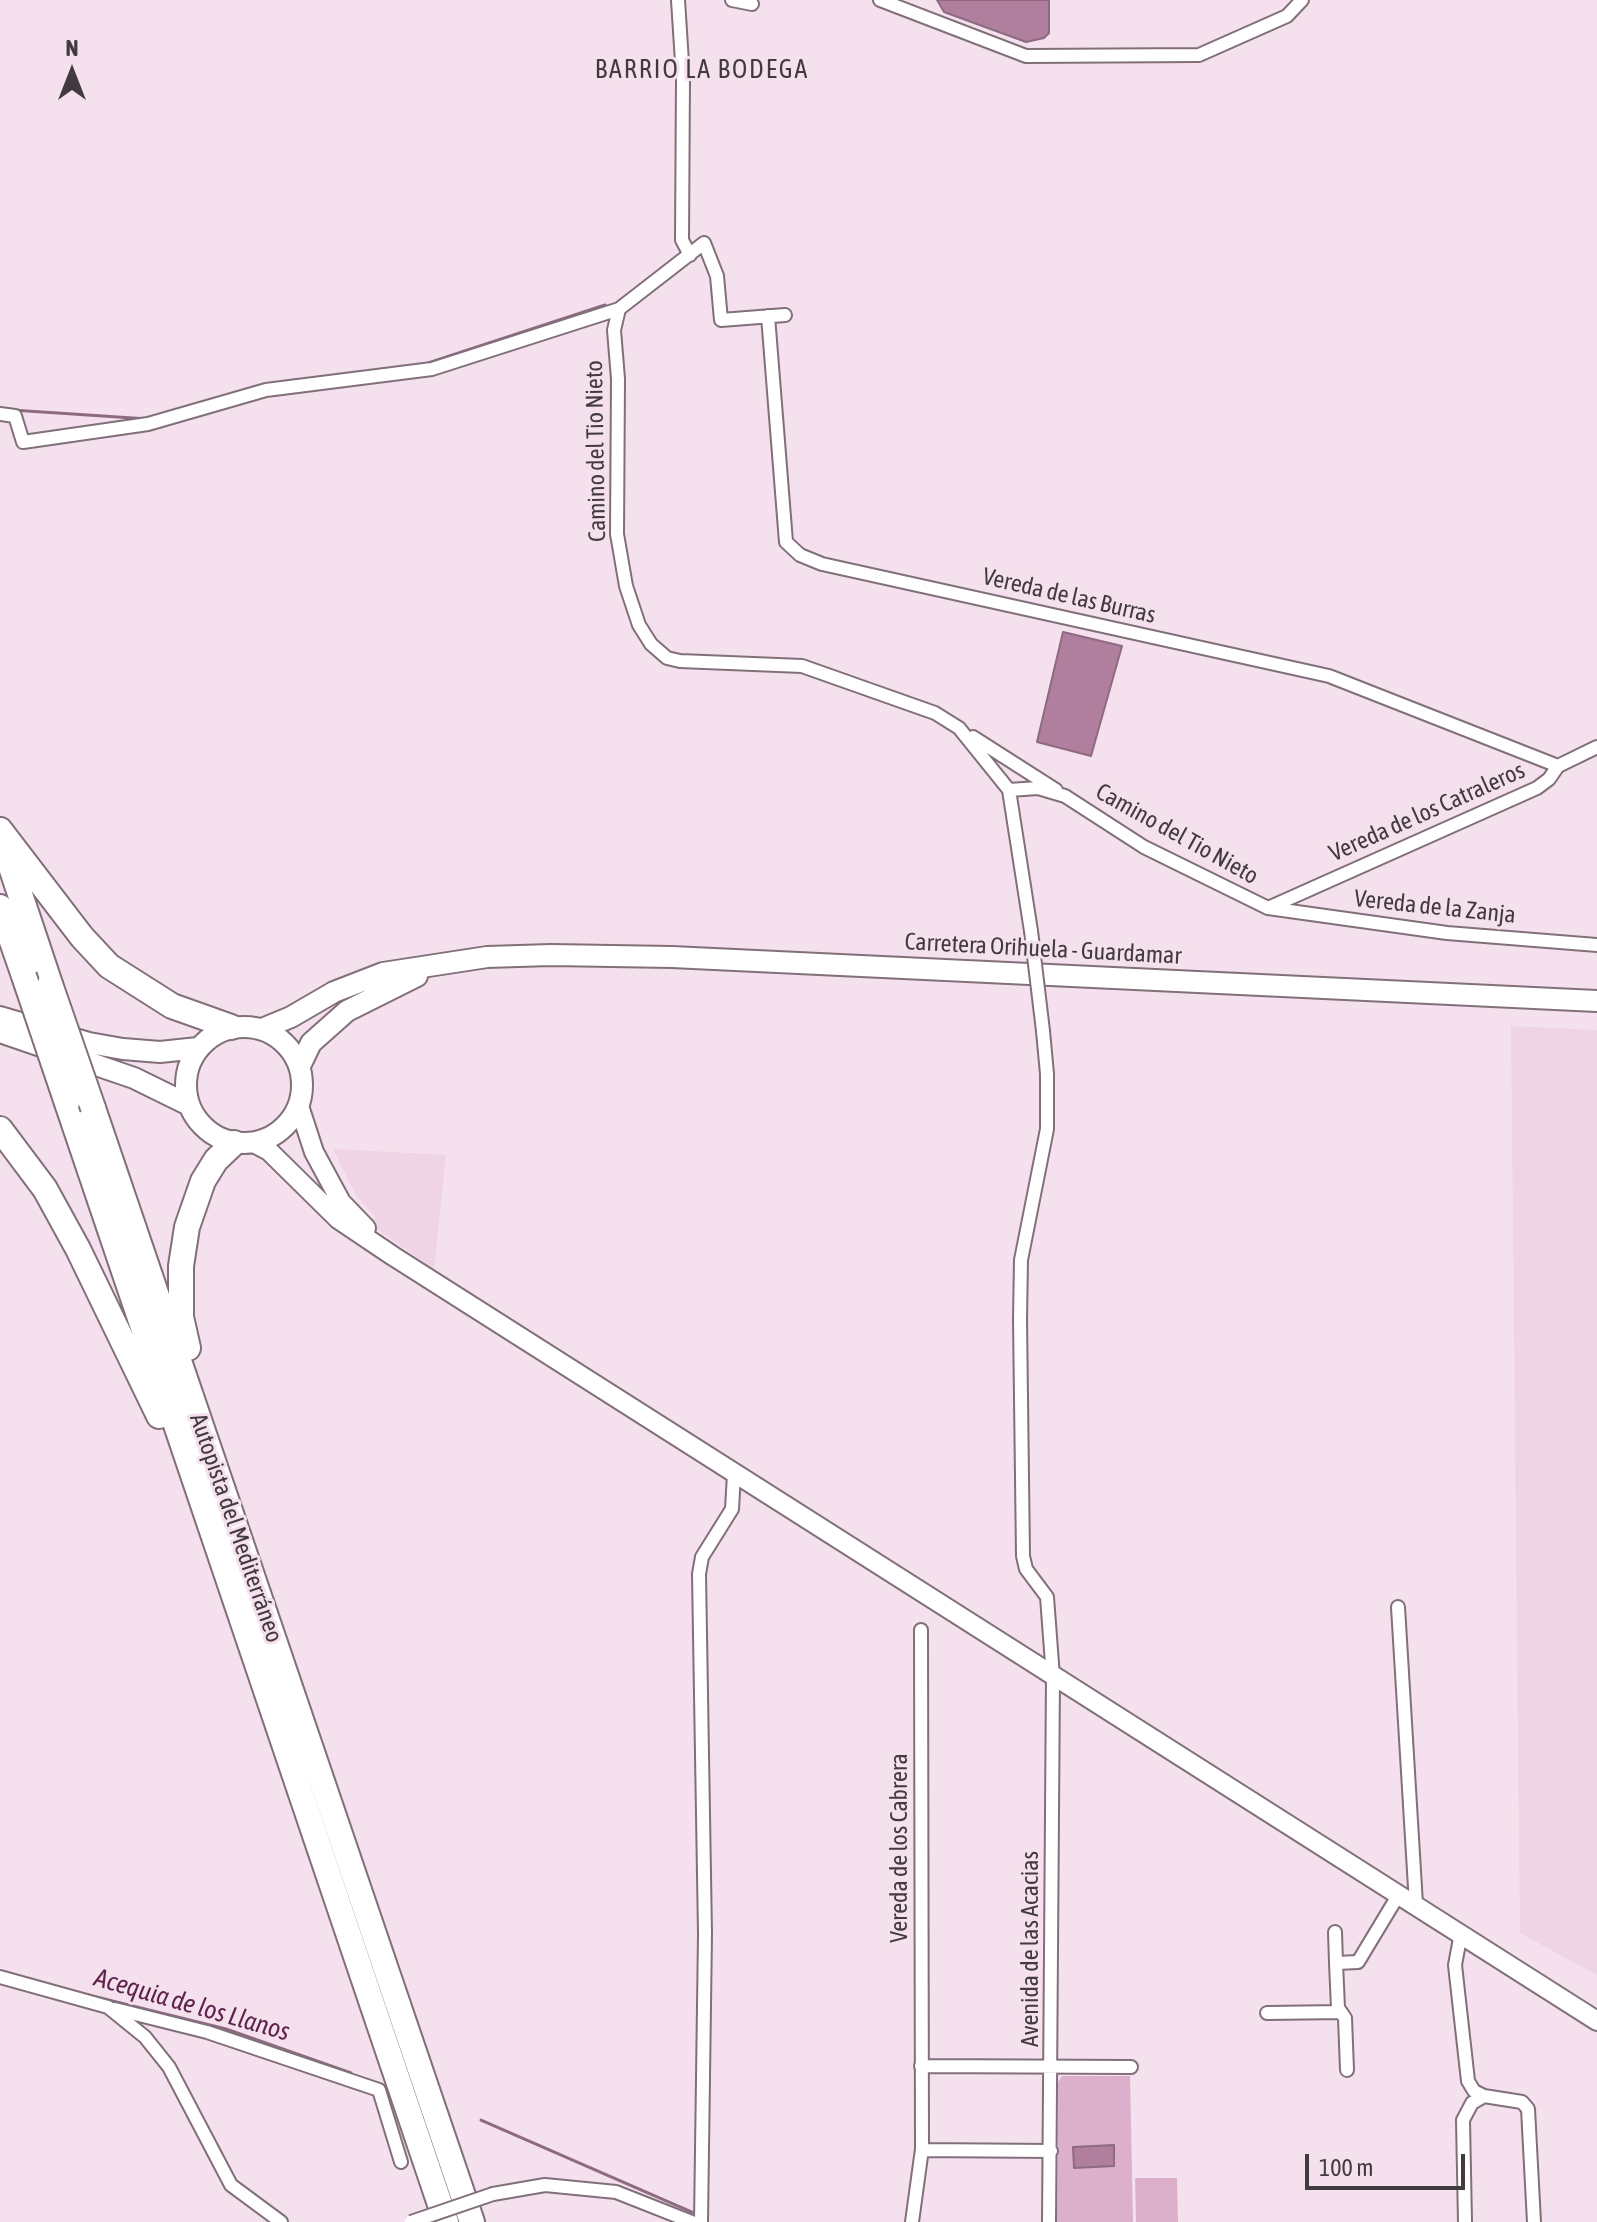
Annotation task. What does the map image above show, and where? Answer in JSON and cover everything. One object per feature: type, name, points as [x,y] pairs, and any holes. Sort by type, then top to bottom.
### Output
[{"type":"highway","name":"Autopista del Mediterráneo","points":[[0,832],[472,2222]]},
{"type":"highway","points":[[0,832],[82,937],[109,966],[172,1006],[231,1027]]},
{"type":"highway","name":"Autopista del Mediterráneo","points":[[0,907],[446,2222]]},
{"type":"highway","points":[[0,1129],[45,1189],[78,1249],[205,1508]]},
{"type":"highway","points":[[244,1143],[216,1160],[203,1181],[187,1227],[181,1266],[181,1317],[250,1569]]},
{"type":"main road","name":"Carretera Orihuela - Guardamar","points":[[300,1066],[311,1043],[327,1027],[369,998],[430,971],[487,957]]},
{"type":"main road","name":"Carretera Orihuela - Guardamar","points":[[262,1029],[291,1017],[334,992],[383,973],[487,957],[672,957],[1597,1001]]},
{"type":"main road","points":[[0,1017],[89,1043],[123,1049],[160,1052],[198,1048]]},
{"type":"main road","points":[[244,1143],[273,1136],[288,1124],[299,1106],[303,1085],[300,1066],[286,1043],[262,1029],[231,1027],[213,1035],[198,1048],[189,1065],[185,1086],[189,1105],[199,1123],[214,1135],[269,1151],[338,1219],[393,1256],[1594,2017]]},
{"type":"main road","points":[[0,1032],[134,1078],[189,1105]]},
{"type":"main road","points":[[299,1106],[314,1152],[341,1202],[393,1256]]},
{"type":"street","points":[[678,0],[683,78],[682,240],[690,255]]},
{"type":"street","points":[[732,0],[752,4]]},
{"type":"street","points":[[880,0],[1026,56],[1199,55],[1287,16],[1302,0]]},
{"type":"street","points":[[919,13],[927,0]]},
{"type":"street","points":[[0,414],[15,416],[23,442],[148,424],[266,390],[432,369],[619,309],[704,243],[717,276],[721,320],[785,315]]},
{"type":"street","name":"Camino del Tio Nieto","points":[[619,309],[614,330],[618,379],[617,534],[626,586],[639,625],[651,644],[667,658],[680,661],[802,666],[935,713],[1144,847],[1268,908]]},
{"type":"street","name":"Vereda de las Burras","points":[[768,316],[786,542],[800,555],[822,564],[1329,676],[1558,766]]},
{"type":"street","name":"Camino del Tio Nieto","points":[[959,728],[1009,790],[1038,788],[1065,796]]},
{"type":"street","name":"Vereda de los Catraleros","points":[[1268,908],[1537,788],[1549,779],[1558,766],[1597,747]]},
{"type":"street","name":"Avenida de las Acacias","points":[[1009,790],[1031,931],[1047,1074],[1047,1129],[1021,1260],[1022,1509],[1026,1569],[1040,1582],[1050,1611],[1053,1677],[1049,2222]]},
{"type":"street","name":"Vereda de la Zanja","points":[[1268,908],[1447,933],[1597,945]]},
{"type":"street","points":[[701,2222],[705,1934],[699,1574],[702,1557],[732,1509],[734,1474]]},
{"type":"street","points":[[1398,1607],[1416,1904]]},
{"type":"street","name":"Vereda de los Cabrera","points":[[912,2222],[922,2150],[921,1630]]},
{"type":"street","points":[[1336,1963],[1358,1962],[1399,1894]]},
{"type":"street","points":[[1335,1932],[1341,2012],[1345,2018],[1347,2070]]},
{"type":"street","points":[[1461,1933],[1455,1965],[1468,2081],[1474,2091],[1484,2096],[1522,2102],[1528,2109],[1534,2222]]},
{"type":"street","points":[[0,1977],[207,2032],[379,2090],[401,2162]]},
{"type":"street","points":[[108,2007],[145,2037],[169,2067],[231,2185],[281,2222]]},
{"type":"street","points":[[1267,2013],[1341,2012]]},
{"type":"street","points":[[921,2066],[1131,2067]]},
{"type":"street","points":[[1465,2222],[1463,2120],[1472,2103],[1484,2096]]},
{"type":"street","points":[[922,2150],[1051,2151]]},
{"type":"street","points":[[411,2222],[493,2194],[545,2185],[616,2192],[692,2222]]},
{"type":"shaded area","points":[[937,0],[1049,0],[1049,33],[1044,38],[1026,42],[944,12]]},
{"type":"shaded area","points":[[1063,632],[1122,646],[1091,756],[1037,742]]},
{"type":"shaded area","points":[[1511,1026],[1597,1030],[1597,1975],[1520,1933]]},
{"type":"shaded area","points":[[333,1149],[446,1155],[434,1269],[374,1227],[375,1216],[357,1197]]},
{"type":"shaded area","points":[[1062,2076],[1130,2076],[1133,2222],[1057,2222],[1058,2082]]},
{"type":"shaded area","points":[[1114,2145],[1114,2166],[1074,2168],[1073,2147]]},
{"type":"shaded area","points":[[1135,2178],[1177,2178],[1178,2222],[1136,2222]]},
{"type":"waterway","points":[[425,364],[605,305]]},
{"type":"waterway","points":[[263,385],[295,380]]},
{"type":"waterway","points":[[12,410],[148,419]]},
{"type":"waterway","name":"Acequia de los Llanos","points":[[76,1992],[226,2029],[351,2073]]},
{"type":"waterway","name":"Acequia de los Llanos","points":[[481,2120],[692,2212]]},
{"type":"district","name":"BARRIO LA BODEGA","points":[[702,70]]}]
